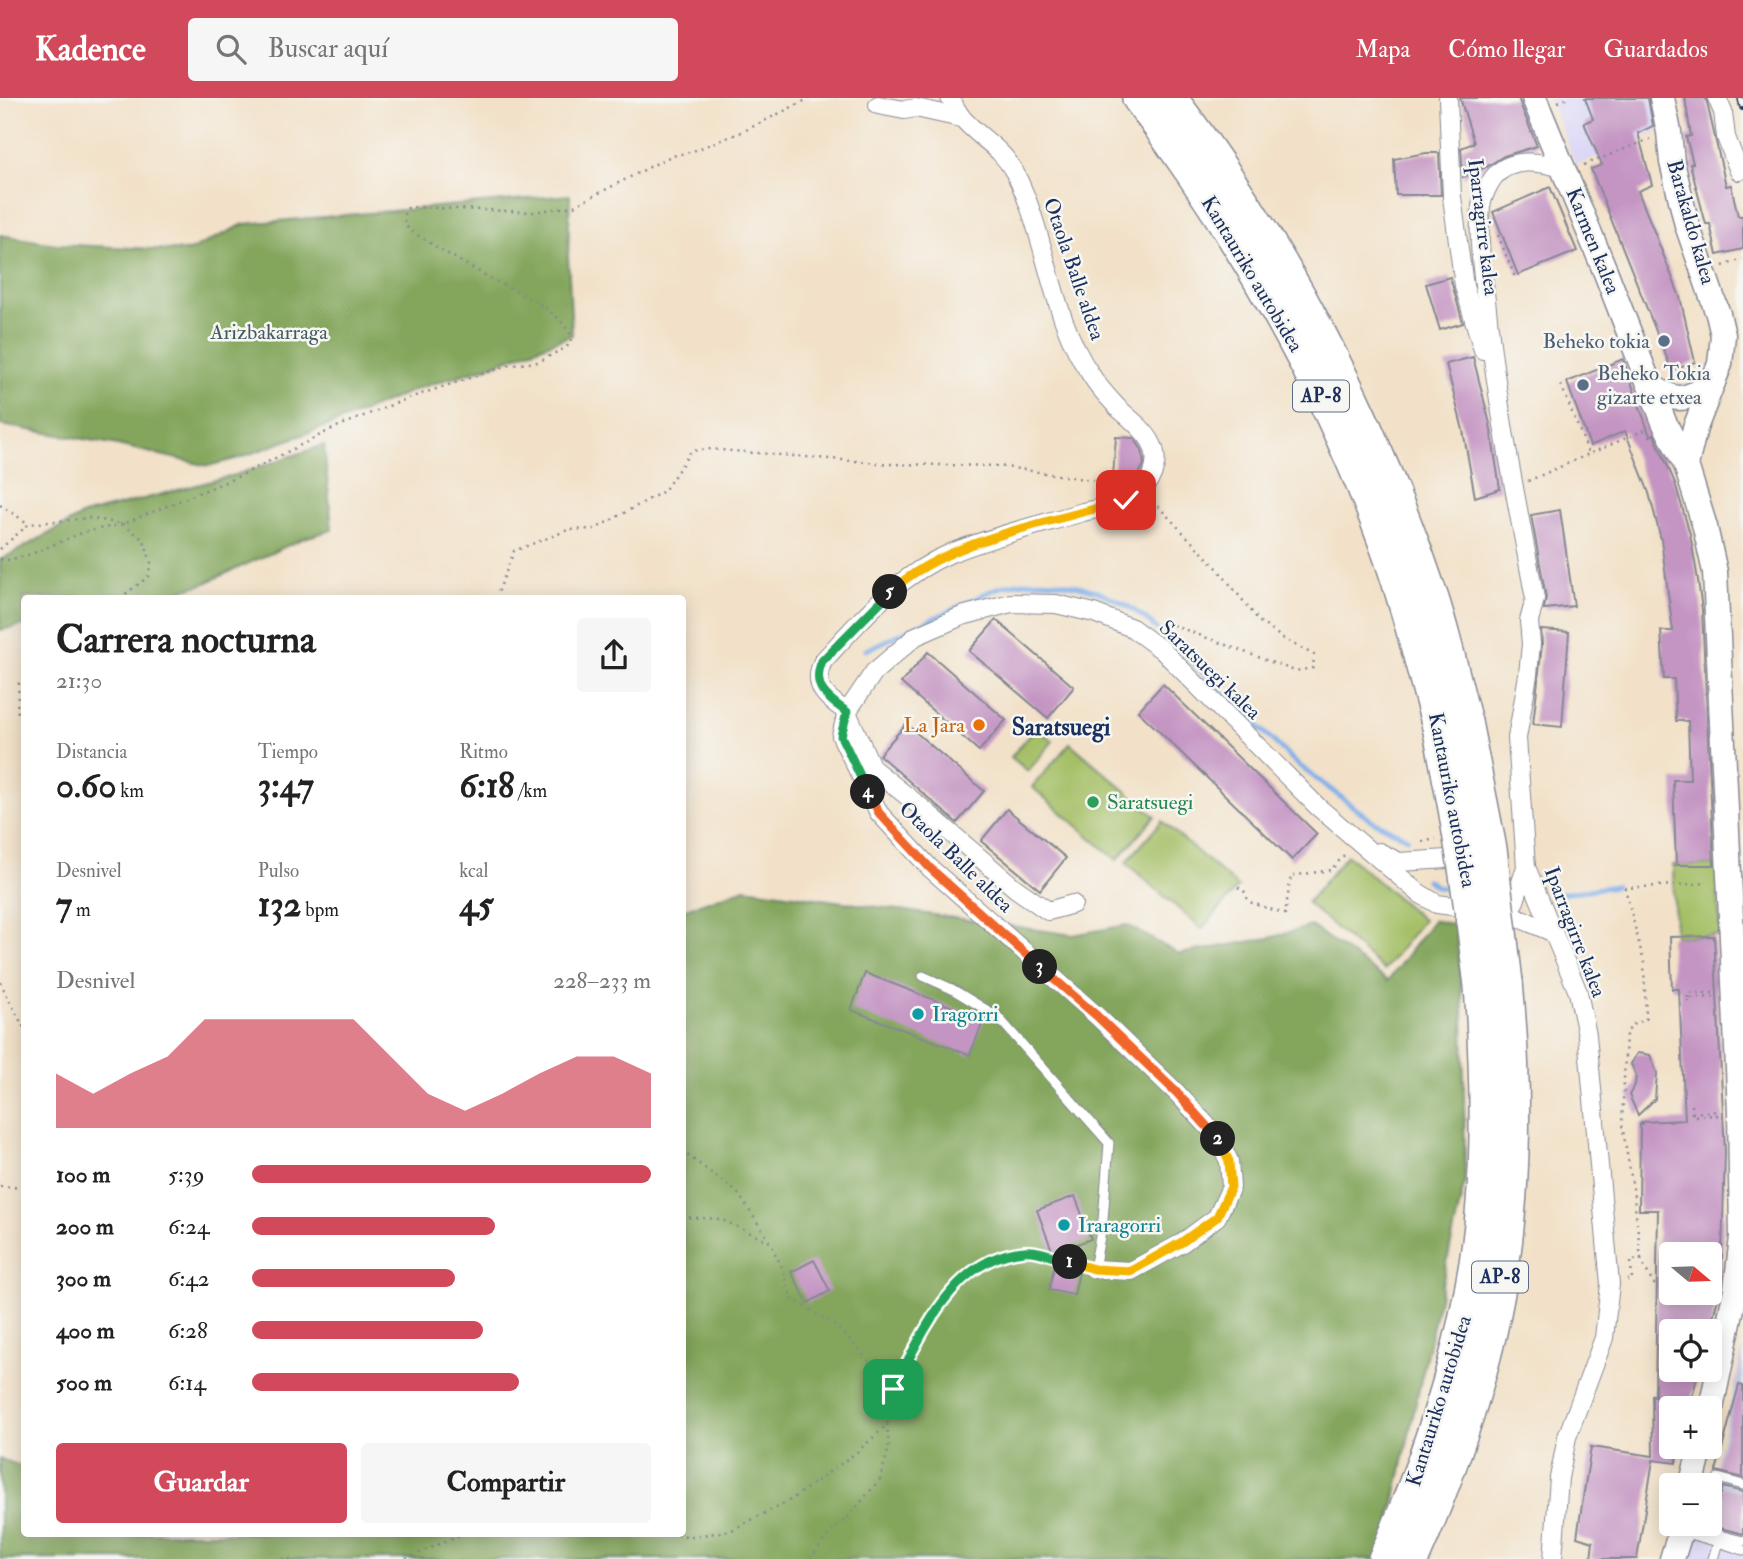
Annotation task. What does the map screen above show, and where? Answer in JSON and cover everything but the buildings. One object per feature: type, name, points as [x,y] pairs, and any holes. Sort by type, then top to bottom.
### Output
[{"type":"highway","name":"Kantauriko autobidea","points":[[1139,98],[1239,246],[1315,382],[1385,542],[1452,724],[1490,849],[1493,984],[1486,1053],[1483,1204],[1469,1303],[1460,1347],[1439,1414],[1385,1559]]},
{"type":"highway","name":"Kantauriko autobidea","points":[[1170,98],[1198,134],[1255,222],[1312,319],[1383,470],[1432,601],[1452,724]]},
{"type":"highway","name":"Kantauriko autobidea","points":[[1412,1559],[1439,1496],[1479,1376],[1500,1277],[1507,1221],[1513,1077],[1493,984]]},
{"type":"street","name":"Otaola Balle aldea","points":[[950,98],[961,118],[999,149],[1015,173],[1036,229],[1061,314],[1079,356],[1091,376],[1142,428],[1152,442],[1154,468],[1143,488]]},
{"type":"street","name":"Iparragirre kalea","points":[[1448,98],[1452,197],[1464,286],[1499,401]]},
{"type":"street","name":"Barakaldo kalea","points":[[1662,98],[1672,162],[1687,225],[1723,335],[1720,364],[1695,428],[1686,465]]},
{"type":"street","points":[[1717,98],[1723,113],[1726,137],[1739,171]]},
{"type":"street","name":"Karmen kalea","points":[[1543,101],[1564,170],[1668,430],[1686,465],[1714,572],[1720,654],[1726,874],[1740,1112],[1742,1237],[1740,1289],[1714,1396]]},
{"type":"street","name":"Otaola Balle aldea","points":[[878,105],[904,110],[916,108],[961,118]]},
{"type":"street","name":"Iparragirre kalea","points":[[1553,1559],[1559,1478],[1567,1437],[1604,1338],[1610,1284],[1587,1035],[1578,992],[1526,867],[1517,738],[1529,665],[1529,621],[1535,599],[1499,401],[1480,246],[1481,205],[1494,176],[1514,165],[1538,161],[1564,170]]},
{"type":"street","points":[[1650,385],[1666,397],[1677,399],[1691,397],[1713,382]]},
{"type":"street","points":[[1073,904],[1048,911],[1026,896],[872,768],[847,712],[830,701],[821,690],[817,673],[822,661],[895,587],[921,568],[950,553],[1126,500],[1143,488]]},
{"type":"street","name":"Saratsuegi kalea","points":[[847,712],[874,672],[916,636],[962,616],[1011,603],[1056,604],[1094,613],[1132,628],[1162,650],[1301,791],[1419,893],[1437,904],[1507,913],[1552,932]]},
{"type":"street","name":"Otaola Balle aldea","points":[[847,712],[841,736],[879,813],[930,868],[1097,1016],[1177,1093],[1215,1134],[1229,1161],[1231,1187],[1217,1217],[1182,1242],[1131,1271],[1094,1269]]},
{"type":"street","name":"Saratsuegi kalea","points":[[1358,841],[1399,862],[1448,859]]},
{"type":"street","points":[[1507,913],[1515,901],[1526,867]]},
{"type":"street","points":[[1672,1559],[1688,1536]]},
{"type":"lane","points":[[923,976],[952,989],[998,1017],[1109,1143],[1103,1220],[1094,1269]]},
{"type":"lane","points":[[1722,1479],[1743,1485]]},
{"type":"lane","points":[[1707,1536],[1743,1550]]},
{"type":"lane","points":[[1722,1536],[1743,1541]]},
{"type":"lane","points":[[1713,1559],[1718,1542]]},
{"type":"path","points":[[0,559],[8,560],[31,554],[84,532],[123,524],[242,475],[334,428],[406,399],[509,365],[538,362],[567,347],[572,337],[565,323],[542,304],[491,279],[408,229],[403,219],[409,207],[533,212],[574,206],[669,157],[742,132],[810,98]]},
{"type":"path","points":[[1543,101],[1568,98]]},
{"type":"path","points":[[1564,170],[1669,132]]},
{"type":"path","points":[[1494,228],[1515,277]]},
{"type":"path","points":[[1561,385],[1589,454]]},
{"type":"path","points":[[1528,481],[1660,424],[1664,433],[1668,430]]},
{"type":"path","points":[[497,595],[514,551],[568,530],[595,529],[664,491],[691,451],[708,449],[891,464],[999,466],[1143,488],[1172,523],[1217,568],[1260,622],[1314,655],[1313,668],[1296,671],[1165,622],[1162,650]]},
{"type":"path","points":[[0,505],[29,523],[89,518],[123,524],[144,540],[151,563],[148,577],[124,595]]},
{"type":"path","points":[[0,549],[29,523]]},
{"type":"path","points":[[21,681],[17,710],[21,721]]},
{"type":"path","points":[[1238,887],[1244,891],[1249,902],[1285,914],[1291,876],[1331,870],[1358,841]]},
{"type":"path","points":[[1659,1284],[1653,1284],[1641,1259],[1622,1125],[1626,1033],[1634,1024],[1646,1019],[1644,962],[1625,888],[1726,874]]},
{"type":"path","points":[[0,982],[21,1022]]},
{"type":"path","points":[[1715,993],[1688,993],[1688,1000],[1726,996]]},
{"type":"path","points":[[1692,1105],[1692,1116]]},
{"type":"path","points":[[1692,1116],[1730,1110]]},
{"type":"path","points":[[1692,1116],[1723,1115]]},
{"type":"path","points":[[686,1154],[737,1192],[770,1242],[792,1299],[832,1323],[893,1389]]},
{"type":"path","points":[[0,1186],[21,1188]]},
{"type":"path","points":[[686,1217],[720,1219],[770,1242]]},
{"type":"path","points":[[810,1559],[829,1534],[849,1516],[880,1479],[888,1448],[887,1425],[893,1389],[932,1316],[951,1289],[974,1270],[999,1257],[1026,1250],[1094,1269]]},
{"type":"path","points":[[1625,1280],[1632,1280],[1631,1260],[1641,1259]]},
{"type":"path","points":[[686,1536],[730,1531],[792,1499],[857,1452],[887,1425]]},
{"type":"path","points":[[405,1559],[455,1537]]},
{"type":"path","points":[[282,1559],[291,1559]]},
{"type":"shaded area","points":[[1549,98],[1651,98],[1660,130],[1576,165]]},
{"type":"shaded area","points":[[1743,1349],[1743,1538],[1722,1532],[1722,1473],[1714,1473],[1718,1459],[1722,1459],[1722,1440]]},
{"type":"shaded area","points":[[1722,1533],[1743,1538],[1743,1559],[1682,1559],[1689,1536],[1722,1536]]},
{"type":"green space","name":"Arizbakarraga","points":[[570,195],[568,257],[572,335],[490,366],[416,389],[346,419],[239,458],[208,466],[113,444],[0,425],[0,235],[55,244],[189,251],[244,224]]},
{"type":"green space","points":[[324,445],[332,530],[304,538],[203,584],[166,595],[21,595],[21,626],[0,630],[0,560],[83,515],[235,475]]},
{"type":"green space","name":"Saratsuegi","points":[[1036,727],[1053,741],[1028,771],[1011,757]]},
{"type":"green space","name":"Saratsuegi","points":[[1070,743],[1155,816],[1117,860],[1032,787]]},
{"type":"green space","name":"Saratsuegi","points":[[1162,821],[1238,887],[1202,929],[1126,863]]},
{"type":"green space","points":[[1347,855],[1423,920],[1384,970],[1307,903]]},
{"type":"green space","points":[[1673,865],[1717,865],[1720,935],[1675,937]]},
{"type":"green space","points":[[745,888],[1073,935],[1127,925],[1179,954],[1269,938],[1311,926],[1388,981],[1433,920],[1456,925],[1463,1007],[1465,1180],[1388,1530],[1385,1559],[0,1559],[0,1459],[21,1466],[21,1537],[686,1537],[686,909]]},
{"type":"waterway","name":"Saratsuegi","points":[[866,650],[998,588],[1040,581],[1083,587],[1103,594],[1141,615],[1157,629]]},
{"type":"waterway","name":"Saratsuegi","points":[[1171,642],[1297,764],[1371,820],[1407,838]]},
{"type":"waterway","name":"Saratsuegi","points":[[1427,880],[1437,887],[1456,890]]},
{"type":"waterway","name":"Saratsuegi","points":[[1552,895],[1616,886]]},
{"type":"railway","points":[[1741,98],[1743,107]]},
{"type":"place","name":"Beheko tokia","points":[[1664,341]]},
{"type":"place","name":"Beheko Tokia gizarte etxea","points":[[1583,385]]},
{"type":"place","name":"La Jara","points":[[979,725]]},
{"type":"place","name":"Saratsuegi","points":[[1093,802]]},
{"type":"place","name":"Iragorri","points":[[918,1014]]},
{"type":"place","name":"Iraragorri","points":[[1064,1225]]},
{"type":"district","name":"Saratsuegi","points":[[1061,727]]},
{"type":"route","points":[[893,1389],[932,1316],[951,1289],[974,1270],[999,1257],[1026,1250],[1094,1269],[1131,1271],[1182,1242],[1217,1217],[1231,1187],[1229,1161],[1215,1134],[1177,1093],[1097,1016],[930,868],[879,813],[841,736],[847,712],[830,701],[821,690],[817,673],[822,661],[874,606],[921,568],[950,553],[980,543],[1126,500]]}]
